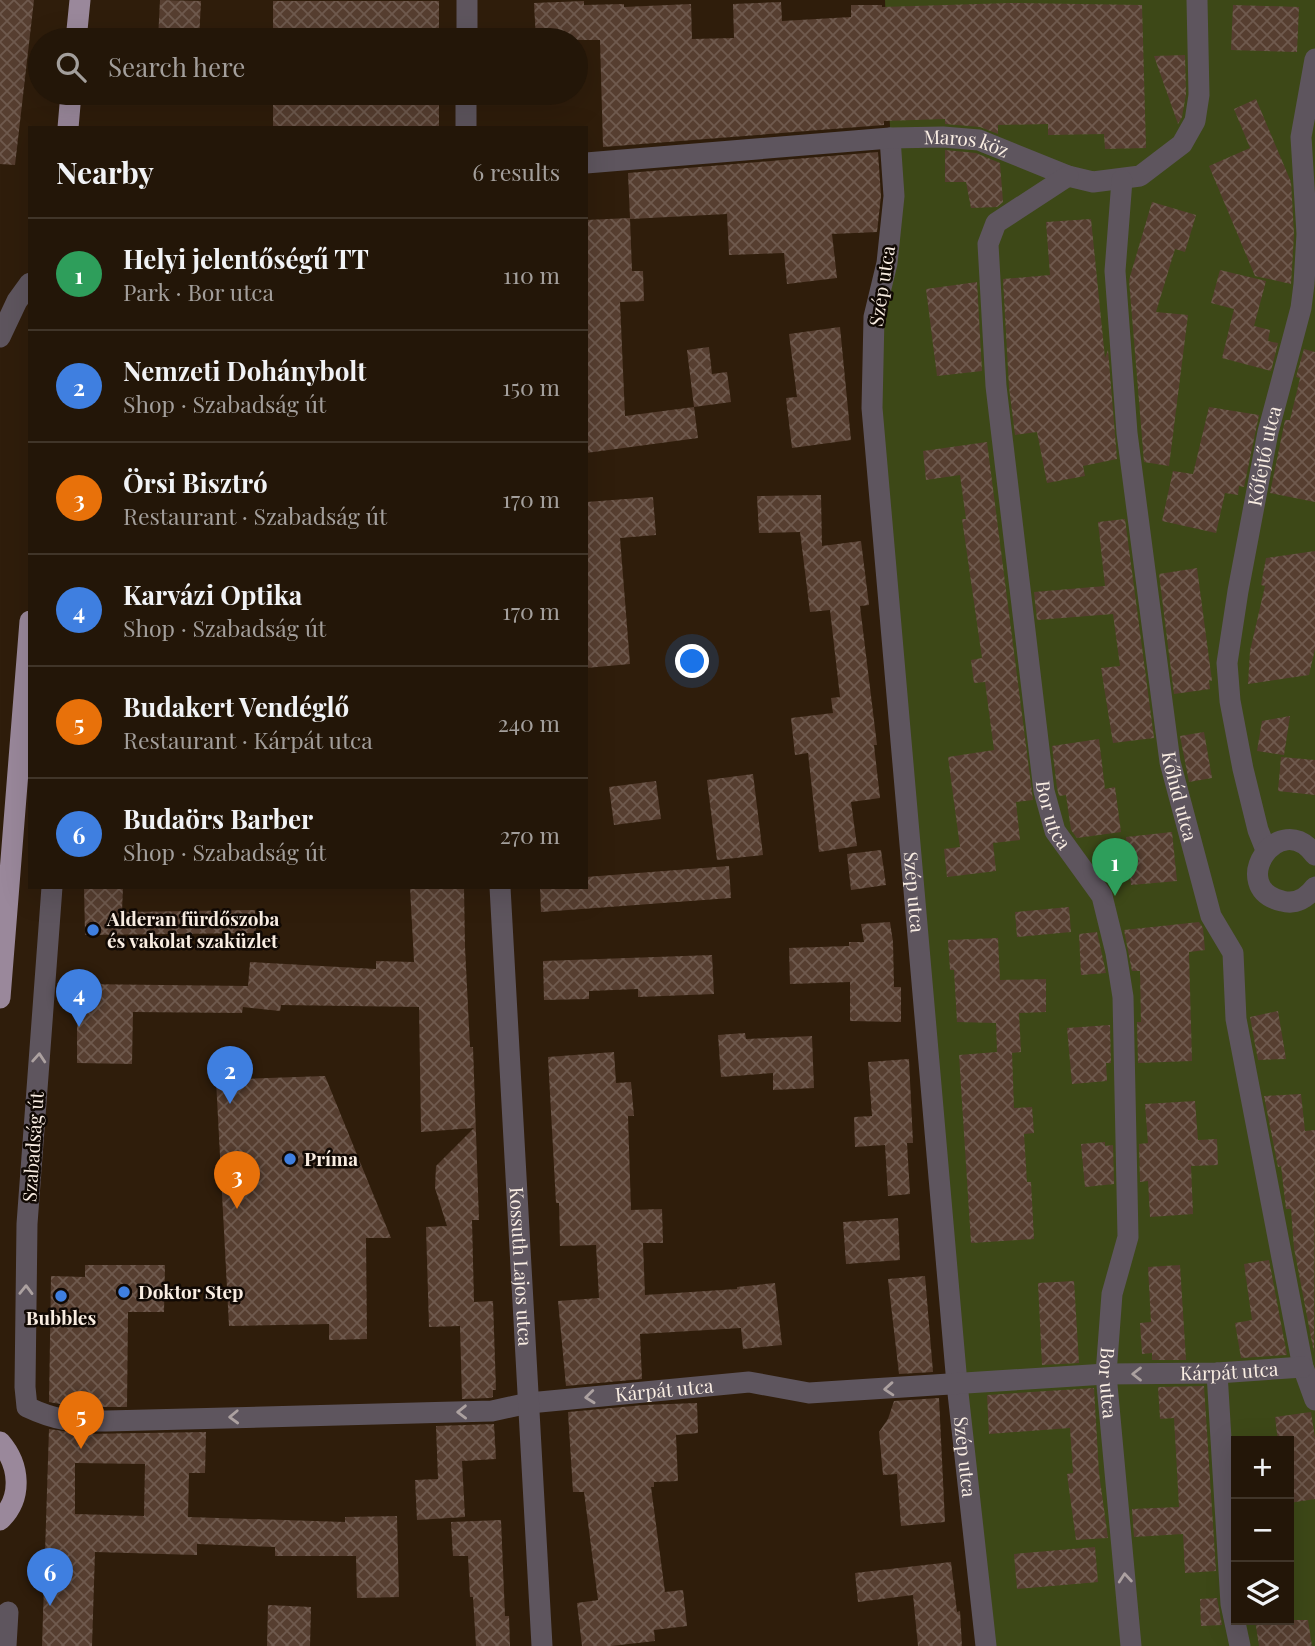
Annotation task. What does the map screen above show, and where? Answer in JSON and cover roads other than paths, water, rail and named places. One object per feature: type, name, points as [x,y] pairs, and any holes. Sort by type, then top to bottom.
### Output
[{"type":"main road","points":[[77,28],[80,0]]},
{"type":"main road","points":[[68,126],[70,105]]},
{"type":"main road","points":[[0,998],[28,646]]},
{"type":"main road","points":[[0,1442],[13,1462],[16,1485],[10,1508],[0,1520]]},
{"type":"street","points":[[467,0],[467,28]]},
{"type":"street","name":"Maros köz","points":[[588,163],[890,138],[943,137],[979,140],[1069,176],[1093,182],[1140,176],[1182,144],[1195,121],[1199,96],[1198,0]]},
{"type":"street","name":"Kőfejtő utca","points":[[1266,850],[1258,830],[1241,755],[1230,701],[1227,663],[1268,432],[1301,308],[1307,234],[1301,137],[1315,59]]},
{"type":"street","points":[[466,105],[466,126]]},
{"type":"street","name":"Szép utca","points":[[890,138],[894,196],[887,263],[874,317],[872,408],[957,1384],[986,1646]]},
{"type":"street","name":"Bor utca","points":[[1069,176],[996,223],[988,244],[989,270],[996,386],[1044,791],[1055,831],[1102,896],[1116,953],[1123,997],[1128,1237],[1112,1294],[1106,1374],[1131,1646]]},
{"type":"street","name":"Kőhíd utca","points":[[1122,180],[1115,271],[1127,433],[1170,762],[1211,916],[1233,953],[1236,1019],[1303,1367],[1315,1400]]},
{"type":"street","points":[[0,337],[17,301],[28,286]]},
{"type":"street","points":[[1311,900],[1285,902],[1273,899],[1264,891],[1257,875],[1258,866],[1266,850],[1281,841],[1290,840],[1307,846],[1314,853]]},
{"type":"street","name":"Szabadság út","points":[[27,1407],[27,1224],[52,889]]},
{"type":"street","name":"Kossuth Lajos utca","points":[[500,889],[542,1646]]},
{"type":"street","name":"Kárpát utca","points":[[27,1407],[61,1420],[107,1421],[492,1411],[529,1403],[750,1382],[809,1393],[1106,1374],[1217,1373],[1303,1367]]},
{"type":"street","points":[[1217,1373],[1231,1604],[1240,1646]]},
{"type":"street","points":[[6,1646],[8,1612]]},
{"type":"place","name":"Helyi jelentőségű TT","points":[[1115,896]]},
{"type":"place","name":"Alderan fürdőszoba és vakolat szaküzlet","points":[[93,930]]},
{"type":"place","name":"Karvázi Optika","points":[[79,1027]]},
{"type":"place","name":"Nemzeti Dohánybolt","points":[[230,1104]]},
{"type":"place","name":"Príma","points":[[290,1159]]},
{"type":"place","name":"Örsi Bisztró","points":[[237,1209]]},
{"type":"place","name":"Doktor Step","points":[[124,1292]]},
{"type":"place","name":"Bubbles","points":[[61,1296]]},
{"type":"place","name":"Budakert Vendéglő","points":[[81,1449]]},
{"type":"place","name":"Budaörs Barber","points":[[50,1606]]}]
